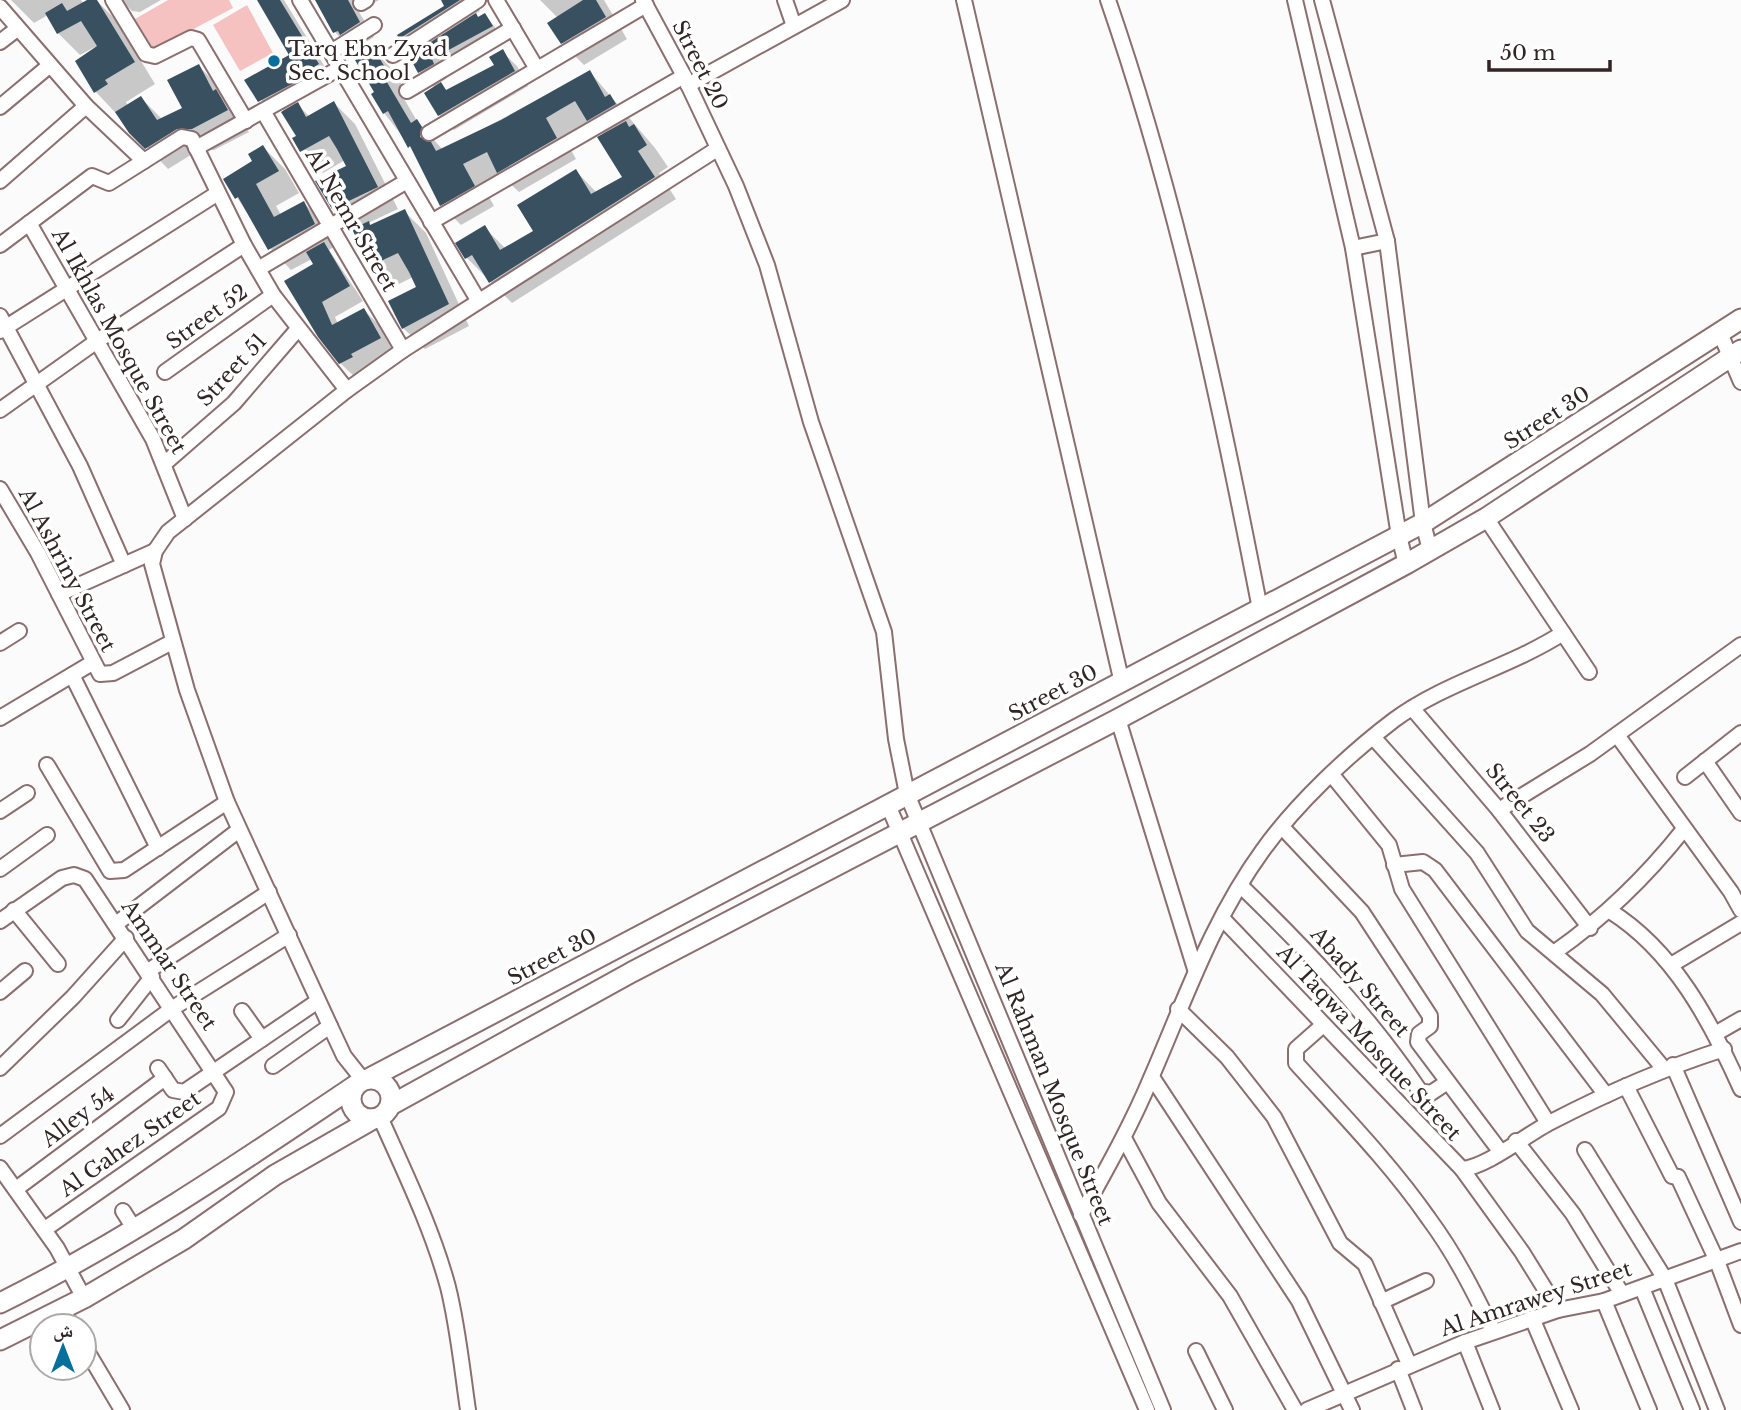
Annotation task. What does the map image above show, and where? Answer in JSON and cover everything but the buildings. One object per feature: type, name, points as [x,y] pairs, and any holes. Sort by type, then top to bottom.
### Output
[{"type":"street","points":[[300,0],[478,300]]},
{"type":"street","points":[[393,55],[478,0]]},
{"type":"street","points":[[496,0],[537,69]]},
{"type":"street","points":[[785,0],[794,26]]},
{"type":"street","points":[[431,222],[686,81],[842,0]]},
{"type":"street","points":[[964,0],[1122,683]]},
{"type":"street","points":[[1108,0],[1144,104],[1189,267],[1227,437],[1260,610]]},
{"type":"street","points":[[1295,0],[1353,248],[1399,536],[1406,564]]},
{"type":"street","points":[[1322,0],[1387,241],[1423,523],[1430,550]]},
{"type":"street","points":[[114,1],[146,54],[155,55],[191,38],[198,40],[246,121]]},
{"type":"street","points":[[429,133],[644,2]]},
{"type":"street","name":"Street 20","points":[[644,2],[686,81],[752,220],[767,264],[811,422],[884,632],[896,740],[907,794]]},
{"type":"street","points":[[0,7],[86,106],[144,162]]},
{"type":"street","points":[[331,52],[374,25]]},
{"type":"street","points":[[407,91],[513,28]]},
{"type":"street","points":[[0,42],[17,29]]},
{"type":"street","points":[[0,107],[50,66]]},
{"type":"street","points":[[196,148],[340,68]]},
{"type":"street","points":[[0,180],[86,106]]},
{"type":"street","name":"Al Nemr Street","points":[[263,111],[403,350]]},
{"type":"street","points":[[0,245],[92,176],[110,183],[185,136],[192,139],[244,245],[273,295],[297,330],[347,390]]},
{"type":"street","points":[[59,594],[155,551],[168,532],[347,390],[403,350],[718,149]]},
{"type":"street","points":[[258,269],[407,181]]},
{"type":"street","points":[[124,565],[80,466],[37,382],[2,325],[67,288],[218,193]]},
{"type":"street","name":"Al Ikhlas Mosque Street","points":[[29,223],[141,415],[185,519]]},
{"type":"street","points":[[1353,248],[1387,241]]},
{"type":"street","points":[[0,410],[97,341],[244,245]]},
{"type":"street","name":"Street 52","points":[[165,372],[273,295]]},
{"type":"street","name":"Street 30","points":[[0,1303],[69,1269],[135,1230],[363,1081],[1423,523],[1741,319]]},
{"type":"street","name":"Street 51","points":[[164,464],[234,403],[297,330]]},
{"type":"street","points":[[1720,333],[1736,354],[1741,382]]},
{"type":"street","points":[[72,1312],[84,1298],[184,1239],[308,1154],[632,972],[920,824],[1406,564],[1486,519],[1736,354]]},
{"type":"street","name":"Al Ashriny Street","points":[[0,489],[59,594],[94,667]]},
{"type":"street","points":[[1486,519],[1589,672]]},
{"type":"street","points":[[155,551],[155,578],[172,642],[227,802],[344,1056],[363,1081]]},
{"type":"street","points":[[0,643],[19,631]]},
{"type":"street","points":[[1081,1215],[1124,1139],[1195,969],[1262,851],[1332,775],[1373,737],[1412,708],[1453,685],[1525,656],[1563,633]]},
{"type":"street","points":[[0,718],[72,675],[94,667],[109,675],[172,642]]},
{"type":"street","points":[[1499,810],[1617,735],[1741,645]]},
{"type":"street","points":[[72,675],[158,848]]},
{"type":"street","name":"Street 23","points":[[1412,708],[1499,810],[1590,928]]},
{"type":"street","points":[[1118,719],[1195,969]]},
{"type":"street","points":[[1051,720],[1065,747]]},
{"type":"street","points":[[1685,778],[1741,733]]},
{"type":"street","points":[[1617,735],[1685,829],[1736,889],[1741,910]]},
{"type":"street","points":[[1373,737],[1477,853],[1527,931],[1609,1002],[1669,1067],[1741,1222]]},
{"type":"street","points":[[1705,761],[1741,813]]},
{"type":"street","points":[[47,765],[110,871],[124,870],[227,802]]},
{"type":"street","points":[[1332,775],[1389,845],[1402,889],[1548,1123]]},
{"type":"street","points":[[0,811],[27,793]]},
{"type":"street","name":"Al Rahman Mosque Street","points":[[907,794],[1163,1410]]},
{"type":"street","name":"Al Rahman Mosque Street","points":[[888,805],[1147,1410]]},
{"type":"street","points":[[1282,827],[1362,912],[1428,1011],[1430,1026],[1417,1040],[1446,1083],[1500,1150]]},
{"type":"street","points":[[1555,953],[1610,911],[1685,829]]},
{"type":"street","points":[[116,924],[239,830]]},
{"type":"street","points":[[0,869],[47,835]]},
{"type":"street","points":[[1394,865],[1423,862],[1435,870],[1606,1095]]},
{"type":"street","name":"Ammar Street","points":[[14,911],[62,878],[74,875],[89,883],[224,1086]]},
{"type":"street","name":"Abady Street","points":[[1241,886],[1336,981],[1388,1045],[1420,1091],[1431,1093],[1446,1083]]},
{"type":"street","points":[[118,1020],[150,974],[269,892]]},
{"type":"street","points":[[0,920],[14,911],[58,964]]},
{"type":"street","points":[[1610,911],[1643,934],[1671,965],[1724,1049],[1741,1089]]},
{"type":"street","name":"Al Taqwa Mosque Street","points":[[1222,918],[1322,1026],[1462,1169],[1470,1168],[1548,1123],[1606,1095],[1669,1067],[1724,1049]]},
{"type":"street","points":[[1671,965],[1741,923]]},
{"type":"street","points":[[0,1136],[173,1008],[289,935]]},
{"type":"street","points":[[0,1068],[73,997],[126,938]]},
{"type":"street","points":[[0,992],[25,971]]},
{"type":"street","points":[[215,1072],[318,1001]]},
{"type":"street","points":[[1178,1009],[1252,1086],[1274,1117],[1340,1242],[1365,1264],[1404,1366],[1415,1410]]},
{"type":"street","points":[[242,1011],[262,1040]]},
{"type":"street","points":[[1715,1034],[1741,1019]]},
{"type":"street","points":[[273,1066],[330,1026]]},
{"type":"street","points":[[1322,1026],[1296,1049],[1296,1063],[1391,1169],[1431,1220],[1454,1256],[1493,1331]]},
{"type":"street","name":"Alley 54","points":[[16,1189],[162,1073],[173,1090],[180,1093],[215,1072]]},
{"type":"street","points":[[1152,1077],[1273,1260],[1346,1393],[1352,1410]]},
{"type":"street","points":[[363,1081],[378,1079],[390,1090],[381,1114],[417,1199],[445,1278],[468,1410]]},
{"type":"street","points":[[363,1081],[351,1100],[353,1107],[365,1118],[381,1114]]},
{"type":"street","name":"Al Gahez Street","points":[[45,1229],[219,1108],[226,1098],[224,1086]]},
{"type":"street","points":[[1626,1086],[1672,1176],[1678,1177],[1717,1261],[1741,1325]]},
{"type":"street","points":[[1124,1139],[1159,1203],[1236,1305],[1295,1410]]},
{"type":"street","points":[[1516,1141],[1573,1214],[1622,1294]]},
{"type":"street","points":[[1585,1150],[1665,1279],[1717,1410]]},
{"type":"street","points":[[0,1168],[45,1229],[84,1298]]},
{"type":"street","points":[[1462,1169],[1522,1252],[1558,1310]]},
{"type":"street","points":[[123,1211],[135,1230]]},
{"type":"street","name":"Al Amrawey Street","points":[[1307,1410],[1404,1366],[1493,1331],[1558,1310],[1604,1301],[1741,1251]]},
{"type":"street","points":[[1381,1302],[1426,1281]]},
{"type":"street","points":[[1642,1287],[1692,1410]]},
{"type":"street","points":[[1604,1301],[1649,1410]]},
{"type":"street","points":[[1532,1318],[1572,1410]]},
{"type":"street","points":[[0,1340],[28,1331]]},
{"type":"street","points":[[1465,1342],[1492,1410]]},
{"type":"street","points":[[1196,1351],[1225,1410]]},
{"type":"street","points":[[98,1370],[122,1410]]},
{"type":"shaded area","points":[[168,0],[229,0],[233,8],[154,50],[135,19]]},
{"type":"shaded area","points":[[247,5],[273,53],[240,71],[213,25]]},
{"type":"place","name":"Tarq Ebn Zyad Sec. School","points":[[274,61]]}]
